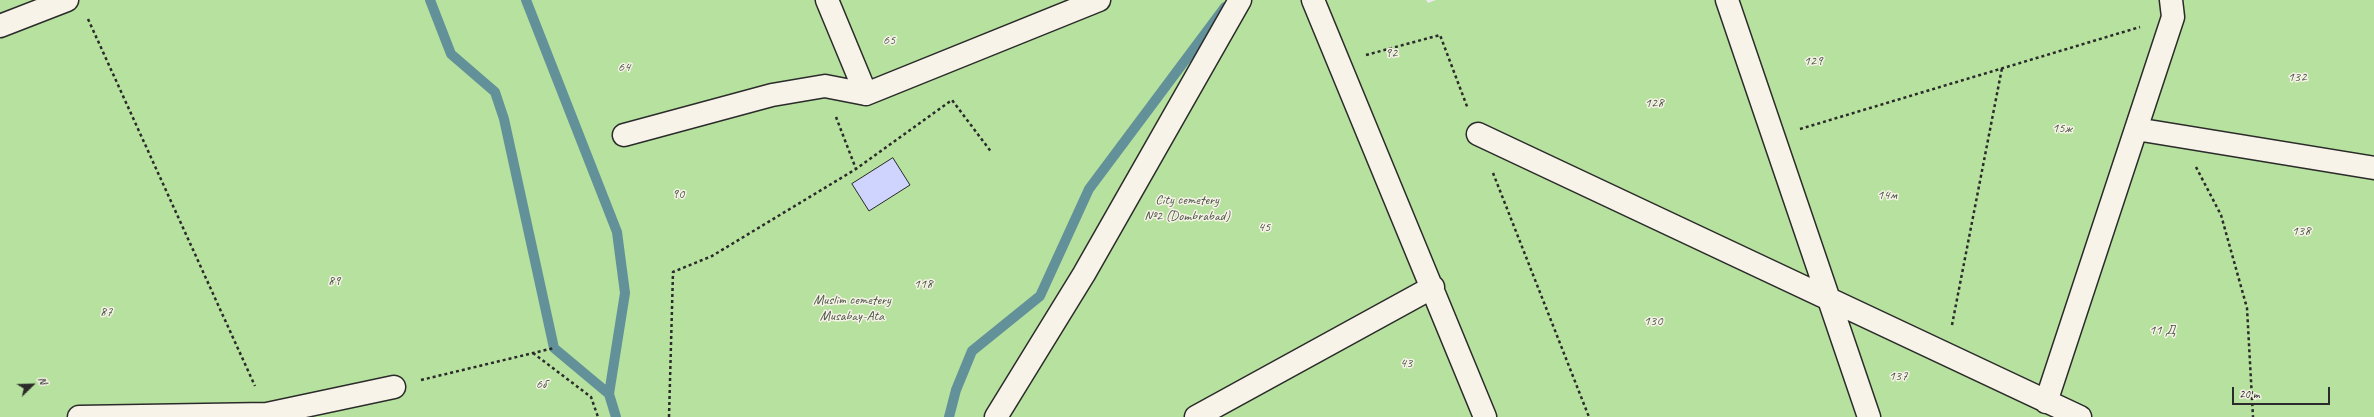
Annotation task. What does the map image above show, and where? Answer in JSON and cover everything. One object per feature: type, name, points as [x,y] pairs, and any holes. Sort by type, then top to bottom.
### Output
[{"type":"street","points":[[0,26],[67,0]]},
{"type":"street","points":[[827,0],[866,94]]},
{"type":"street","points":[[624,135],[772,95],[825,86],[866,94],[1099,0]]},
{"type":"street","points":[[996,417],[1084,274],[1240,0]]},
{"type":"street","points":[[1313,0],[1433,287],[1485,417]]},
{"type":"street","points":[[1727,0],[1869,417]]},
{"type":"street","points":[[2046,402],[2136,129],[2172,9]]},
{"type":"street","points":[[2136,129],[2374,168]]},
{"type":"street","points":[[1478,134],[1829,297],[1947,355],[2080,417]]},
{"type":"street","points":[[1196,417],[1433,287]]},
{"type":"street","points":[[79,417],[267,414],[394,387]]},
{"type":"path","points":[[1774,136],[2002,68],[2172,9]]},
{"type":"path","points":[[86,14],[267,414]]},
{"type":"path","points":[[1339,62],[1440,35],[1589,417]]},
{"type":"path","points":[[1947,355],[2002,68]]},
{"type":"path","points":[[825,86],[856,169]]},
{"type":"path","points":[[669,417],[673,272],[712,256],[856,169],[952,100],[992,153]]},
{"type":"path","points":[[2180,137],[2222,215],[2247,308],[2253,417]]},
{"type":"path","points":[[394,387],[554,348]]},
{"type":"path","points":[[533,353],[591,397],[598,417]]},
{"type":"green space","name":"City cemetery №2 (Dombrabad)","points":[[0,0],[1426,0],[1428,3],[1436,0],[2374,0],[2374,417],[0,417]]},
{"type":"building","points":[[893,158],[910,185],[869,211],[852,184]]},
{"type":"waterway","points":[[430,0],[451,54],[495,92],[504,119],[554,348],[609,394]]},
{"type":"waterway","points":[[526,0],[617,232],[625,293],[609,394],[616,417]]},
{"type":"waterway","points":[[949,417],[956,390],[972,351],[1040,296],[1089,189],[1225,7]]},
{"type":"park label","name":"65","points":[[889,40]]},
{"type":"park label","name":"92","points":[[1391,53]]},
{"type":"park label","name":"129","points":[[1813,61]]},
{"type":"park label","name":"64","points":[[624,67]]},
{"type":"park label","name":"132","points":[[2297,77]]},
{"type":"park label","name":"128","points":[[1654,103]]},
{"type":"park label","name":"15ж","points":[[2062,128]]},
{"type":"park label","name":"90","points":[[678,194]]},
{"type":"park label","name":"14м","points":[[1887,195]]},
{"type":"park label","name":"45","points":[[1264,227]]},
{"type":"park label","name":"138","points":[[2301,231]]},
{"type":"park label","name":"89","points":[[334,281]]},
{"type":"park label","name":"118","points":[[923,284]]},
{"type":"park label","name":"Muslim cemetery Musabay-Ata","points":[[852,308]]},
{"type":"park label","name":"87","points":[[106,312]]},
{"type":"park label","name":"130","points":[[1653,321]]},
{"type":"park label","name":"11 Д","points":[[2162,330]]},
{"type":"park label","name":"43","points":[[1406,363]]},
{"type":"park label","name":"137","points":[[1898,376]]},
{"type":"park label","name":"6б","points":[[541,384]]}]
